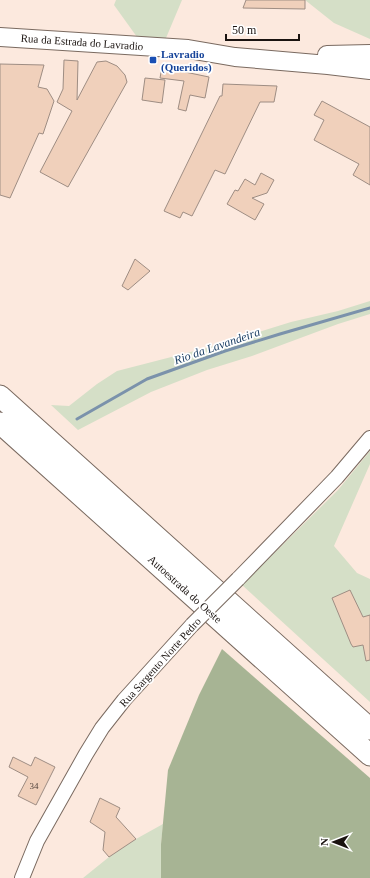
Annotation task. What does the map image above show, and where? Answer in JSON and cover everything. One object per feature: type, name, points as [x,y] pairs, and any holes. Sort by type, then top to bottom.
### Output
[{"type":"highway","name":"Autoestrada do Oeste","points":[[0,396],[370,729]]},
{"type":"highway","name":"Autoestrada do Oeste","points":[[0,423],[370,755]]},
{"type":"main road","name":"Rua da Estrada do Lavradio","points":[[0,36],[188,50],[235,49],[302,59],[328,65],[370,70]]},
{"type":"main road","name":"Rua da Estrada do Lavradio","points":[[302,59],[335,55],[370,54]]},
{"type":"street","name":"Rua Sargento Norte Pedro","points":[[22,878],[37,841],[86,754],[102,728],[124,700],[192,626],[337,477],[370,438]]},
{"type":"green space","points":[[116,0],[182,0],[166,38],[137,37],[114,5]]},
{"type":"green space","points":[[305,0],[370,0],[370,39],[334,23]]},
{"type":"green space","points":[[370,301],[370,314],[338,324],[252,356],[207,370],[151,392],[78,430],[51,405],[69,406],[97,384],[117,371],[214,346],[291,322],[338,311]]},
{"type":"green space","points":[[370,451],[370,464],[334,546],[357,573],[370,579],[370,702],[242,585],[338,490]]},
{"type":"green space","points":[[222,649],[370,778],[370,878],[161,878],[161,844],[168,770],[199,695]]},
{"type":"green space","points":[[163,824],[161,844],[161,878],[83,878],[109,857],[136,839]]},
{"type":"building","points":[[246,0],[305,0],[305,9],[243,8]]},
{"type":"building","points":[[64,60],[78,61],[77,100],[97,62],[106,61],[117,66],[125,75],[127,82],[68,187],[40,172],[72,111],[57,102],[63,89]]},
{"type":"building","points":[[0,64],[44,65],[38,87],[47,89],[54,101],[43,134],[39,133],[10,198],[0,195]]},
{"type":"building","points":[[162,67],[186,70],[185,72],[209,77],[205,98],[190,95],[186,111],[178,109],[184,81],[160,78]]},
{"type":"building","points":[[145,78],[165,80],[162,103],[142,100]]},
{"type":"building","points":[[223,84],[277,86],[274,102],[260,102],[225,174],[215,170],[192,216],[183,212],[180,218],[164,211],[220,96],[222,96]]},
{"type":"building","points":[[322,101],[370,127],[370,185],[353,175],[359,164],[314,140],[324,120],[314,115]]},
{"type":"building","points":[[261,173],[274,180],[267,193],[252,198],[264,204],[255,220],[227,204],[235,190],[238,191],[245,179],[255,185]]},
{"type":"building","points":[[135,259],[150,271],[128,290],[122,286]]},
{"type":"building","points":[[350,590],[363,617],[370,615],[370,660],[366,661],[363,645],[353,647],[351,644],[332,598]]},
{"type":"building","points":[[13,757],[31,766],[35,757],[55,767],[36,805],[18,796],[28,777],[9,767]]},
{"type":"building","points":[[100,798],[120,808],[116,817],[136,839],[109,857],[103,850],[105,832],[90,822]]},
{"type":"waterway","name":"Rio da Lavandeira","points":[[77,419],[147,379],[225,351],[370,308]]},
{"type":"place","name":"Lavradio (Queridos)","points":[[153,60]]}]
